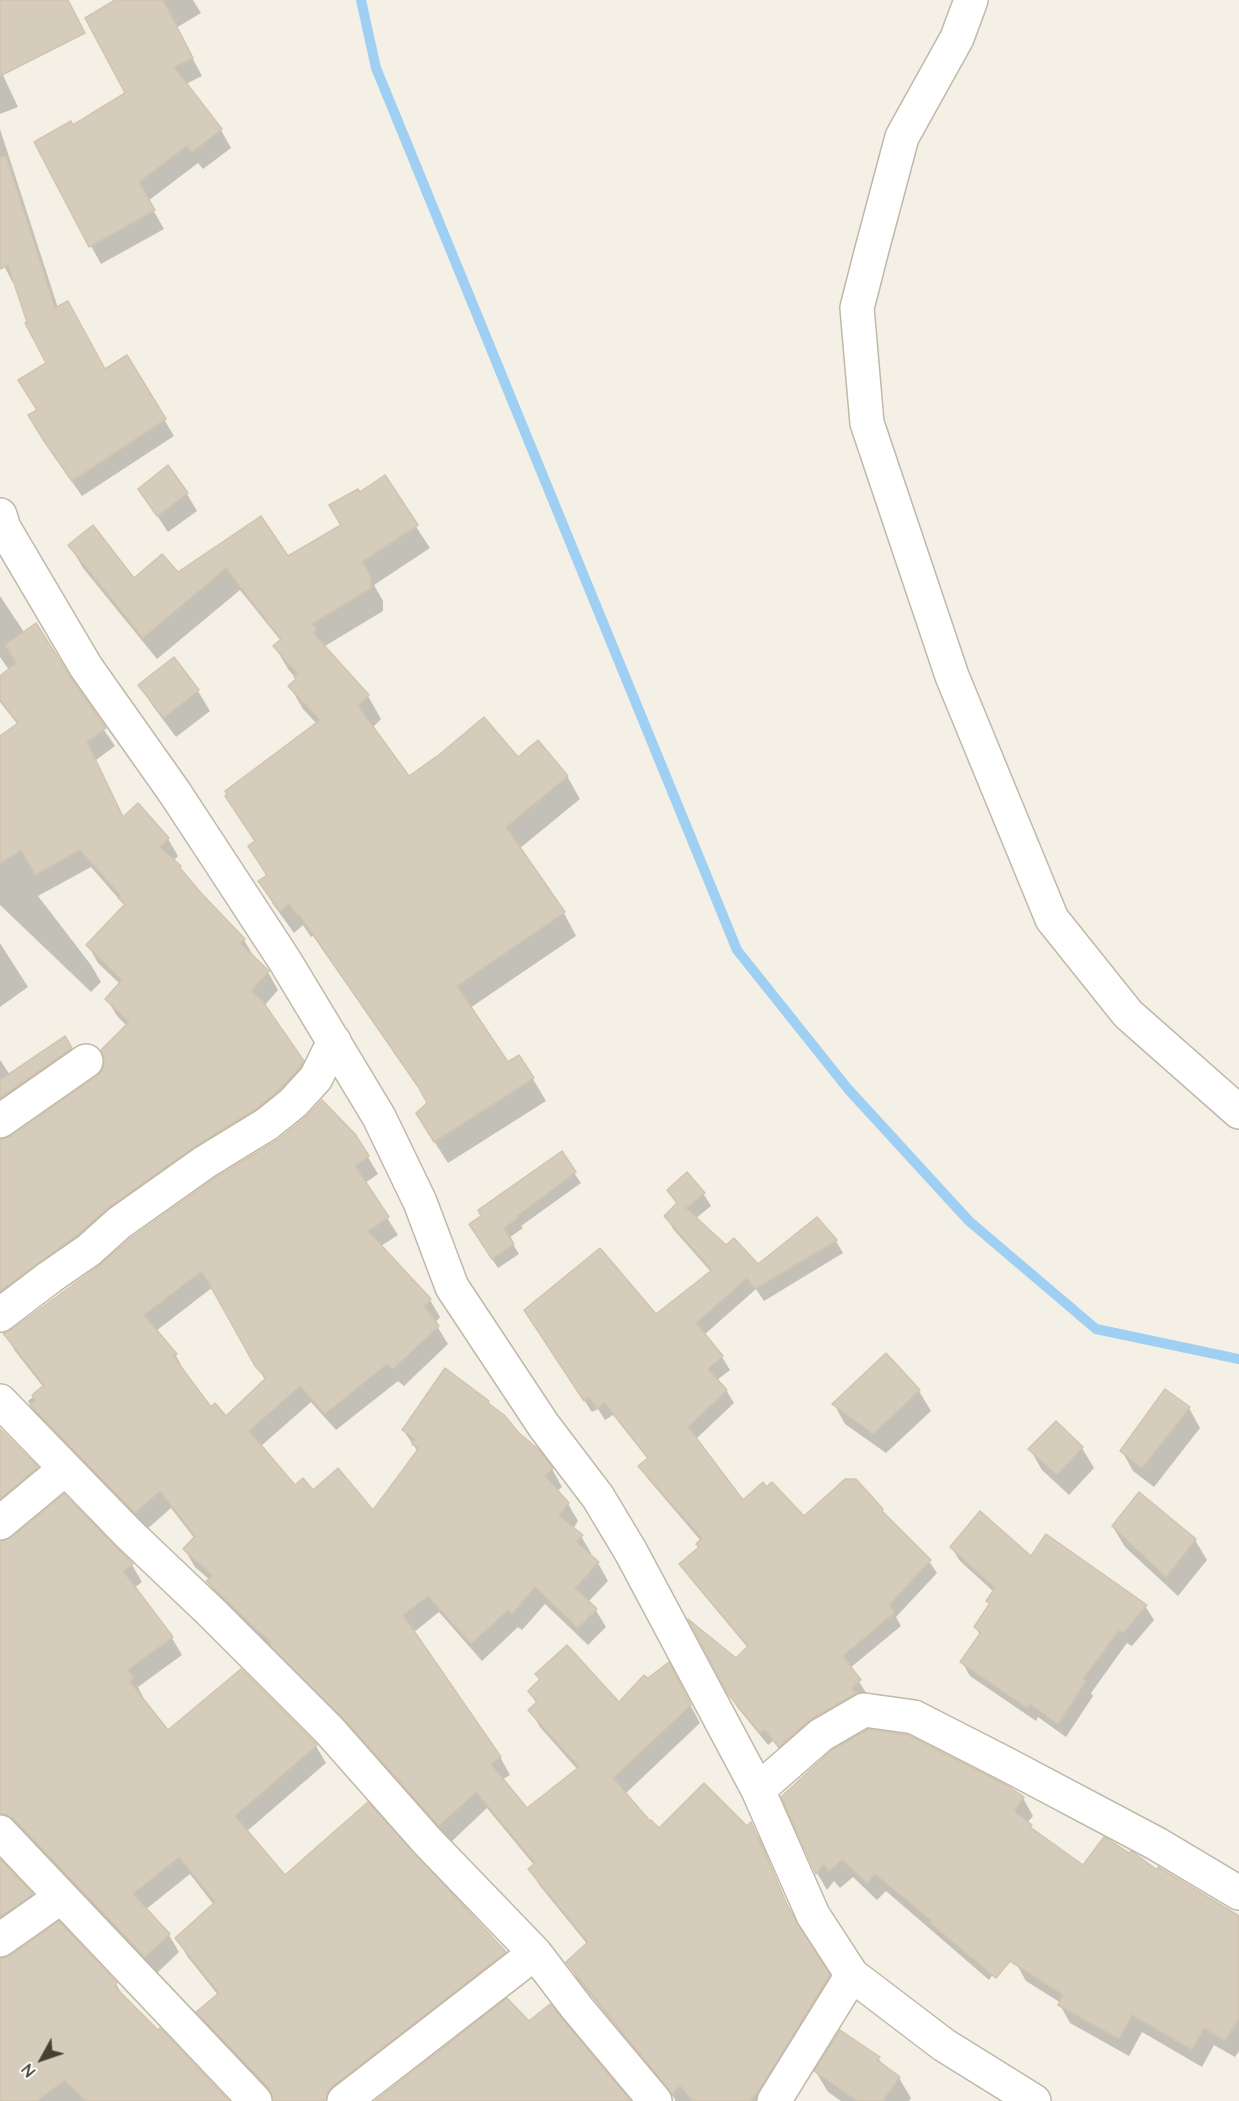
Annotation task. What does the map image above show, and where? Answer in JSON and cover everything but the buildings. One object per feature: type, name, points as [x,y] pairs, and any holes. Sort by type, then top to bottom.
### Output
[{"type":"street","points":[[971,0],[957,38],[902,137],[857,308],[867,423],[952,676],[1052,919],[1128,1014],[1239,1112]]},
{"type":"street","points":[[0,515],[4,528],[86,667],[181,802],[285,961],[379,1117],[415,1191],[452,1287],[544,1426],[598,1497],[631,1552],[758,1790],[813,1915],[852,1975],[944,2045],[1034,2101]]},
{"type":"street","points":[[0,1314],[50,1276],[89,1251],[119,1223],[204,1162],[267,1124],[285,1110],[315,1078],[334,1041]]},
{"type":"street","points":[[0,1121],[86,1061]]},
{"type":"street","points":[[0,1401],[64,1469],[329,1730],[428,1842],[535,1953],[577,2008],[655,2101]]},
{"type":"street","points":[[0,1523],[64,1469]]},
{"type":"street","points":[[758,1790],[821,1735],[864,1710],[914,1717],[1156,1844],[1239,1893]]},
{"type":"street","points":[[0,1832],[255,2101]]},
{"type":"street","points":[[0,1940],[61,1897]]},
{"type":"street","points":[[344,2101],[535,1953]]},
{"type":"street","points":[[774,2101],[852,1975]]},
{"type":"waterway","points":[[361,0],[376,68],[737,950],[848,1089],[969,1221],[1096,1329],[1239,1359]]}]
